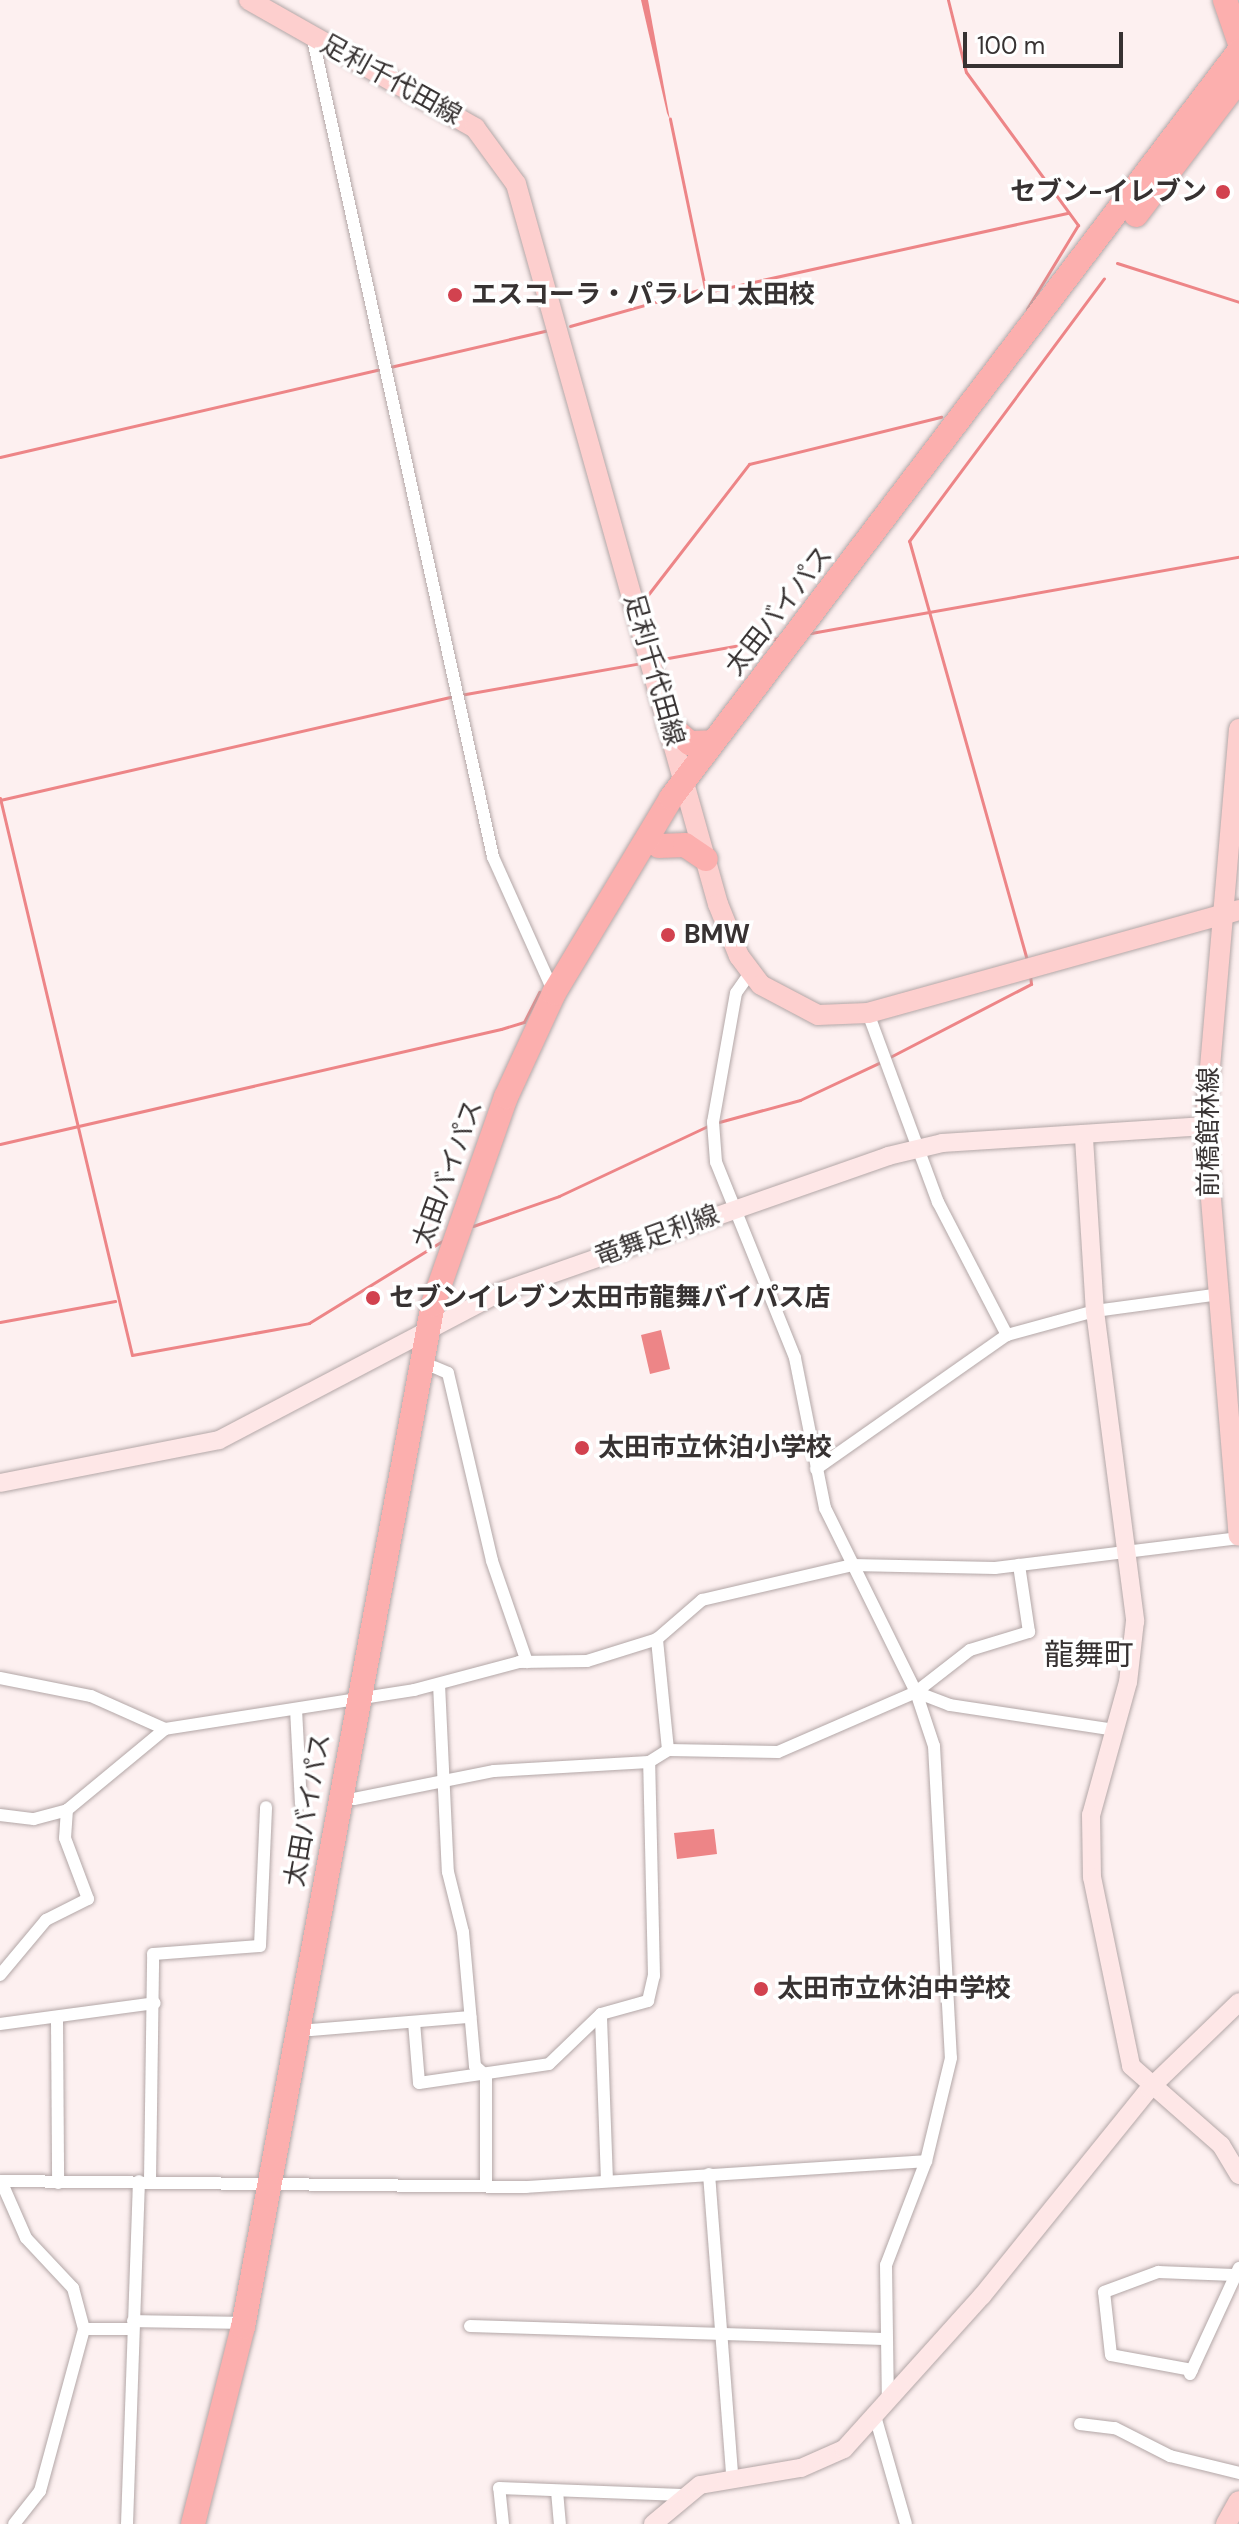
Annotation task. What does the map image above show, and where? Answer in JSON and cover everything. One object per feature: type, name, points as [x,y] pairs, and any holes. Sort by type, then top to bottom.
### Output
[{"type":"highway","points":[[1225,0],[1239,41]]},
{"type":"highway","name":"太田バイパス","points":[[193,2524],[311,2030],[354,1799],[363,1697],[434,1367],[435,1325],[483,1193],[549,1035],[659,846],[713,742],[1239,51]]},
{"type":"highway","name":"太田バイパス","points":[[205,2524],[242,2393],[275,2184],[363,1697],[435,1325],[460,1216],[554,993],[687,791],[1239,80]]},
{"type":"highway","points":[[669,725],[690,743],[713,742]]},
{"type":"highway","points":[[659,846],[685,845],[706,859]]},
{"type":"main road","name":"足利千代田線","points":[[249,0],[475,128],[516,184],[706,859],[731,939],[750,973],[794,1007],[818,1015],[868,1013],[1229,913]]},
{"type":"main road","name":"前橋館林線","points":[[1239,729],[1229,913],[1205,1126],[1214,1295],[1239,1537]]},
{"type":"main road","points":[[1226,2524],[1239,2501]]},
{"type":"street","points":[[312,35],[493,857],[554,993]]},
{"type":"street","points":[[750,973],[736,993],[713,1122],[730,1210],[795,1358],[816,1469],[852,1565],[916,1692],[935,1760],[951,2058],[926,2161],[886,2265],[881,2409],[906,2524]]},
{"type":"street","points":[[868,1013],[938,1202],[1007,1335]]},
{"type":"street","name":"竜舞足利線","points":[[0,1483],[219,1440],[513,1287],[920,1147],[1084,1138],[1205,1126]]},
{"type":"street","points":[[1084,1138],[1095,1311],[1134,1647],[1091,1815],[1089,1854],[1126,2050],[1149,2089],[1212,2137],[1239,2175]]},
{"type":"street","points":[[816,1469],[1007,1335],[1095,1311],[1214,1295]]},
{"type":"street","points":[[434,1367],[448,1373],[492,1561],[527,1662]]},
{"type":"street","points":[[0,1815],[34,1819],[67,1810],[165,1729],[439,1684],[527,1662],[587,1661],[657,1639],[702,1600],[852,1565],[1019,1565],[1239,1537]]},
{"type":"street","points":[[354,1799],[494,1771],[649,1762],[668,1750],[778,1752],[916,1692],[970,1650],[1029,1632],[1019,1565]]},
{"type":"street","points":[[657,1639],[668,1750]]},
{"type":"street","points":[[0,1678],[91,1696],[165,1729]]},
{"type":"street","points":[[439,1684],[448,1872],[463,1932],[475,2066],[486,2076],[486,2182]]},
{"type":"street","points":[[916,1692],[950,1705],[1115,1730]]},
{"type":"street","points":[[296,1709],[301,1804]]},
{"type":"street","points":[[414,2022],[419,2083],[486,2076],[549,2064],[601,2014],[643,2005],[652,1986],[649,1762]]},
{"type":"street","points":[[127,2524],[133,2325],[155,2003],[153,1954],[260,1946],[266,1807]]},
{"type":"street","points":[[0,1975],[46,1920],[88,1899],[65,1838],[67,1810]]},
{"type":"street","points":[[653,2524],[732,2476],[821,2462],[881,2409],[1149,2089],[1239,2002]]},
{"type":"street","points":[[0,2024],[57,2021],[155,2003]]},
{"type":"street","points":[[601,2014],[607,2181]]},
{"type":"street","points":[[311,2030],[470,2017]]},
{"type":"street","points":[[57,2021],[58,2183]]},
{"type":"street","points":[[14,2524],[40,2491],[84,2329],[73,2288],[26,2238],[0,2181],[275,2184],[607,2181],[926,2161]]},
{"type":"street","points":[[709,2174],[732,2476]]},
{"type":"street","points":[[1158,2272],[1236,2272],[1191,2372],[1111,2355],[1104,2292],[1158,2272]]},
{"type":"street","points":[[84,2329],[243,2323]]},
{"type":"street","points":[[470,2326],[884,2339]]},
{"type":"street","points":[[1080,2424],[1115,2428],[1170,2456],[1239,2473]]},
{"type":"street","points":[[503,2524],[499,2488],[557,2491],[676,2509]]},
{"type":"street","points":[[557,2491],[560,2524]]},
{"type":"shaded area","points":[[641,0],[648,0],[670,120],[667,113]]},
{"type":"shaded area","points":[[661,1330],[670,1369],[650,1374],[641,1335]]},
{"type":"shaded area","points":[[714,1829],[717,1854],[677,1859],[674,1833]]},
{"type":"waterway","points":[[948,0],[966,72],[1078,225],[1027,309]]},
{"type":"waterway","points":[[570,326],[705,288],[670,119]]},
{"type":"waterway","points":[[703,293],[1068,213]]},
{"type":"waterway","points":[[1117,263],[1239,302]]},
{"type":"waterway","points":[[1027,960],[909,541],[1104,278]]},
{"type":"waterway","points":[[390,367],[549,330]]},
{"type":"waterway","points":[[0,457],[382,369]]},
{"type":"waterway","points":[[647,596],[749,464],[941,417]]},
{"type":"waterway","points":[[811,633],[1239,557]]},
{"type":"waterway","points":[[657,660],[779,638]]},
{"type":"waterway","points":[[460,695],[642,663]]},
{"type":"waterway","points":[[0,800],[453,696]]},
{"type":"waterway","points":[[0,798],[132,1355],[309,1323],[444,1240]]},
{"type":"waterway","points":[[890,1057],[1031,984],[1030,975]]},
{"type":"waterway","points":[[0,1144],[501,1029],[524,1022],[539,992]]},
{"type":"waterway","points":[[719,1122],[800,1100],[883,1061]]},
{"type":"waterway","points":[[473,1226],[559,1196],[708,1126]]},
{"type":"waterway","points":[[0,1322],[115,1301]]},
{"type":"place","name":"セブン-イレブン","points":[[1223,192]]},
{"type":"place","name":"エスコーラ・パラレロ 太田校","points":[[455,295]]},
{"type":"place","name":"BMW","points":[[668,935]]},
{"type":"place","name":"セブンイレブン太田市龍舞バイパス店","points":[[373,1298]]},
{"type":"place","name":"太田市立休泊小学校","points":[[582,1448]]},
{"type":"place","name":"太田市立休泊中学校","points":[[761,1989]]},
{"type":"district","name":"龍舞町","points":[[1089,1655]]}]
